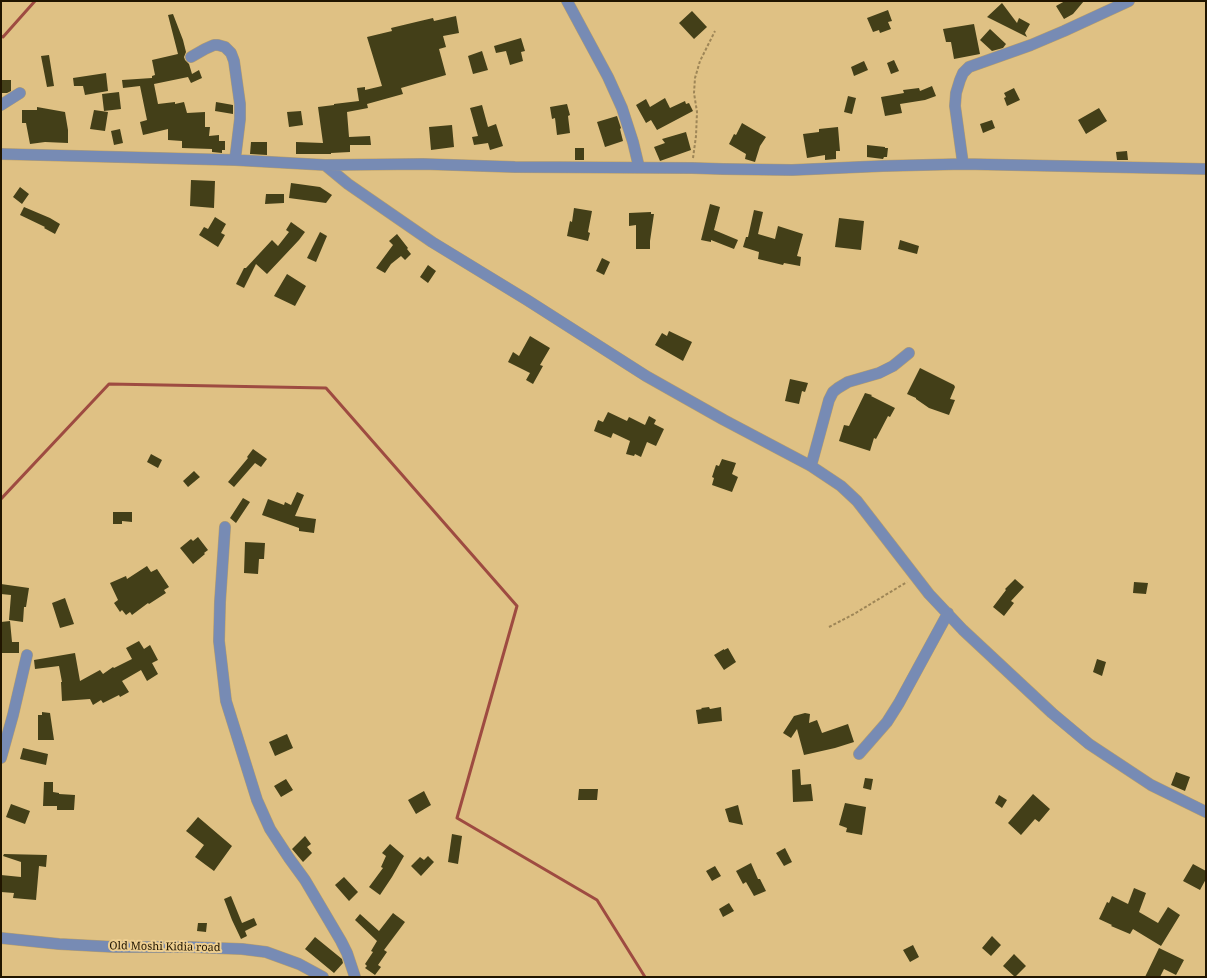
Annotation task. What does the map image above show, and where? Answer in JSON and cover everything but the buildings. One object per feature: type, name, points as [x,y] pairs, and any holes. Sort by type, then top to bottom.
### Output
[{"type":"street","points":[[567,1],[611,83],[622,108],[640,167]]},
{"type":"street","points":[[963,164],[955,106],[956,94],[960,80],[969,67],[1058,34],[1129,1]]},
{"type":"street","points":[[191,57],[209,47],[218,45],[225,47],[231,53],[237,75],[240,104],[240,119],[235,160]]},
{"type":"street","points":[[1,105],[20,93]]},
{"type":"street","points":[[1,154],[235,160],[325,165],[423,164],[792,170],[963,164],[1206,169]]},
{"type":"street","points":[[325,165],[348,184],[432,242],[527,300],[646,376],[724,420],[811,466],[841,486],[857,501],[929,594],[969,635],[1052,713],[1089,744],[1151,785],[1206,812]]},
{"type":"street","points":[[811,466],[829,400],[833,392],[848,382],[879,373],[893,366],[910,353]]},
{"type":"street","points":[[225,527],[219,641],[226,701],[257,800],[270,829],[305,880],[341,941],[347,953],[355,977]]},
{"type":"street","points":[[859,754],[887,722],[899,703],[948,613]]},
{"type":"street","points":[[1,758],[27,655]]},
{"type":"street","name":"Old Moshi Kidia road","points":[[1,938],[59,944],[115,947],[195,947],[242,949],[266,952],[299,964],[323,977]]},
{"type":"path","points":[[692,168],[697,112],[694,93],[695,78],[700,61],[715,31]]},
{"type":"path","points":[[829,627],[854,614],[915,577]]},
{"type":"waterway","points":[[1,36],[3,37],[35,1]]},
{"type":"waterway","points":[[1,499],[109,384],[326,388],[517,606],[457,818],[597,900],[645,977]]}]
